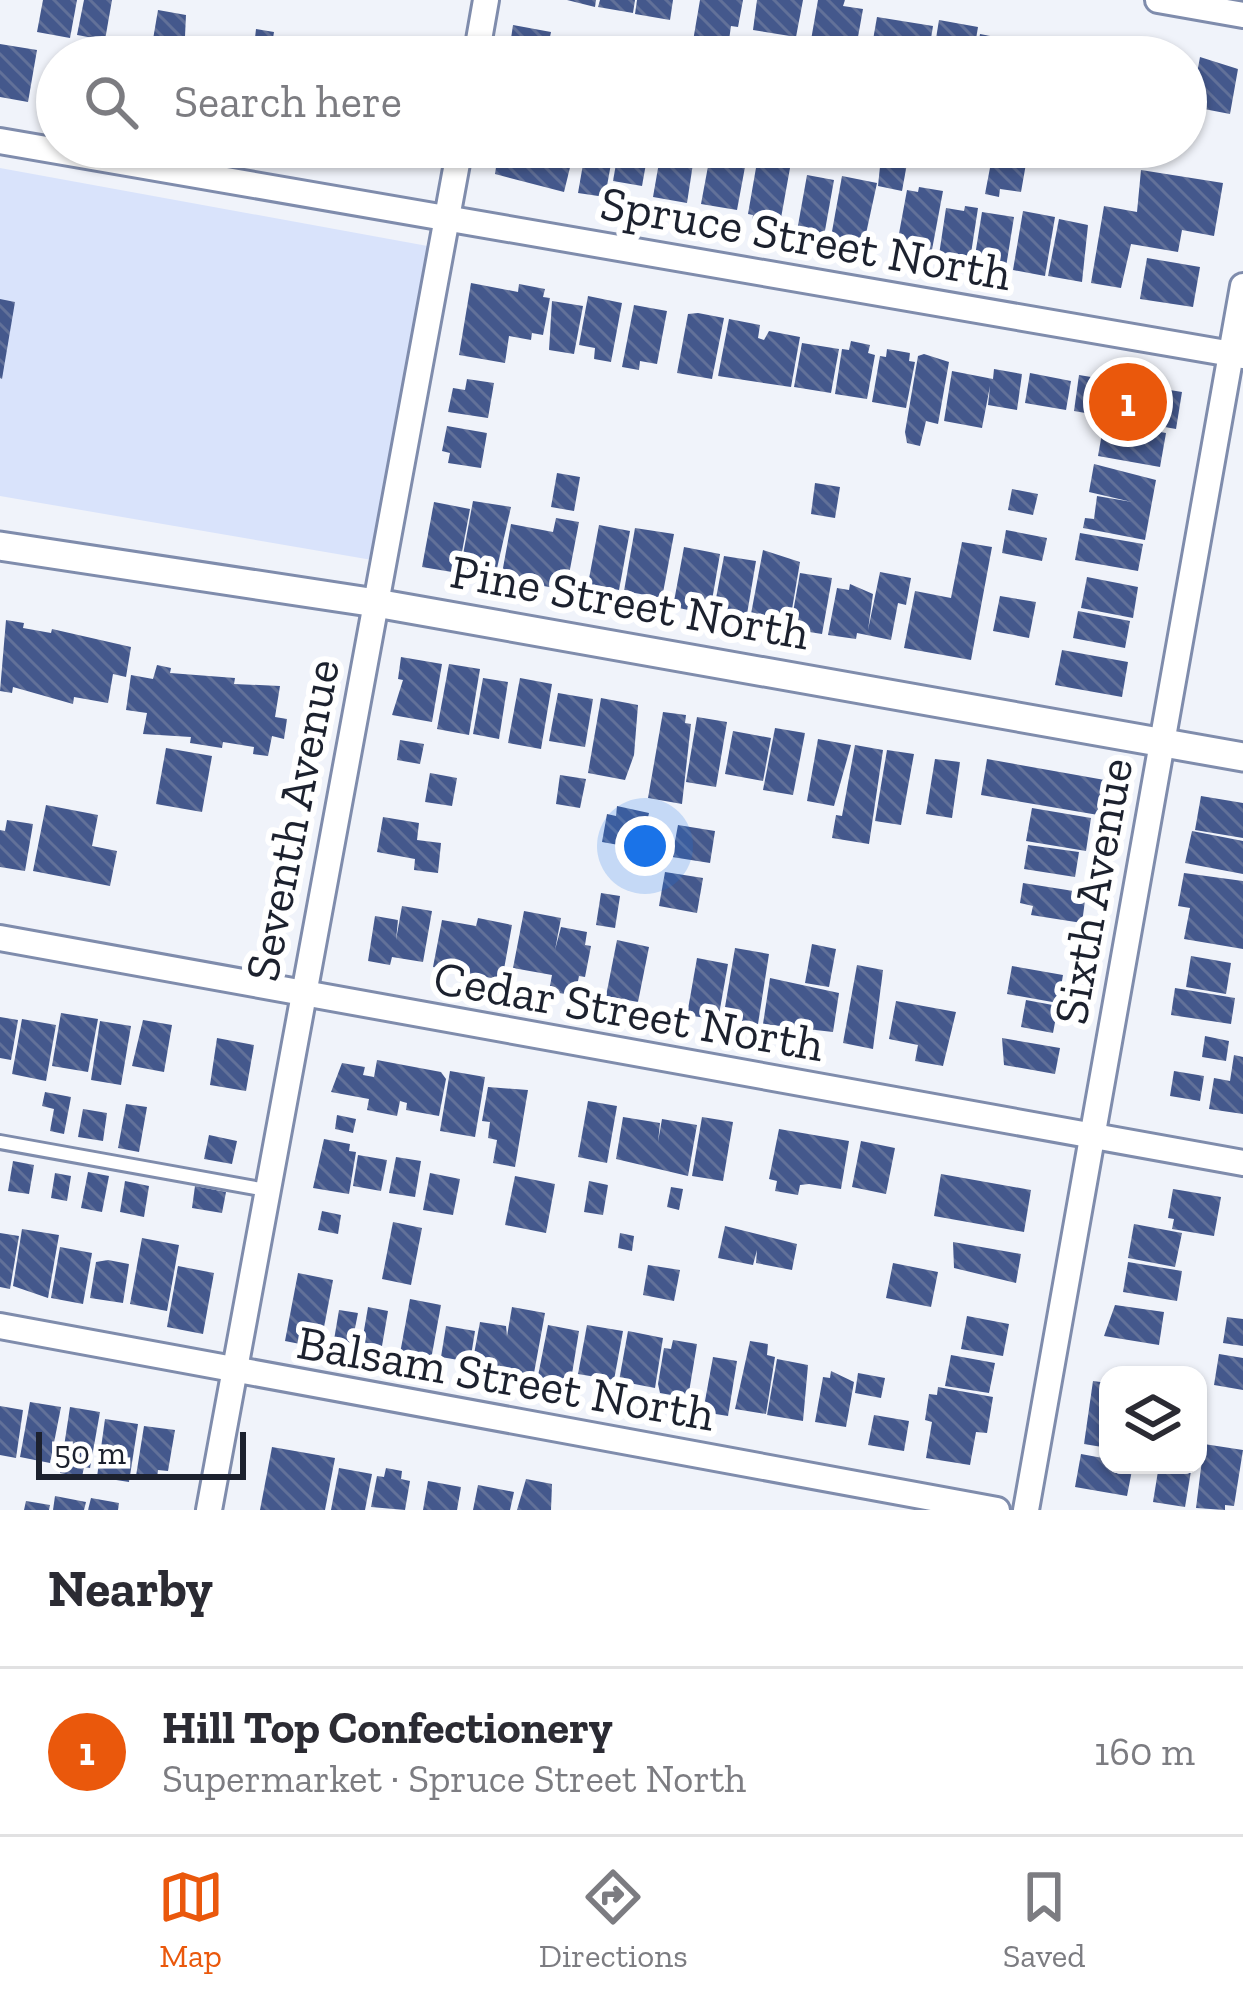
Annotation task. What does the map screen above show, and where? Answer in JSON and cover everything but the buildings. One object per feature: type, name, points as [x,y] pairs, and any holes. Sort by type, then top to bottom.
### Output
[{"type":"street","points":[[480,36],[486,0]]},
{"type":"street","points":[[1158,0],[1243,14]]},
{"type":"street","name":"Spruce Street North","points":[[0,141],[36,147]]},
{"type":"street","name":"Spruce Street North","points":[[157,168],[1237,355]]},
{"type":"street","name":"Seventh Avenue","points":[[209,1510],[456,168]]},
{"type":"street","name":"Sixth Avenue","points":[[1026,1510],[1162,742],[1237,355],[1243,286]]},
{"type":"street","name":"Pine Street North","points":[[0,546],[376,603],[1243,757]]},
{"type":"street","name":"Cedar Street North","points":[[0,938],[1243,1163]]},
{"type":"street","name":"Balsam Street North","points":[[0,1326],[997,1510]]},
{"type":"lane","points":[[0,1142],[266,1190]]},
{"type":"shaded area","points":[[0,168],[433,247],[378,561],[0,496]]},
{"type":"place","name":"Hill Top Confectionery","points":[[1128,402]]}]
